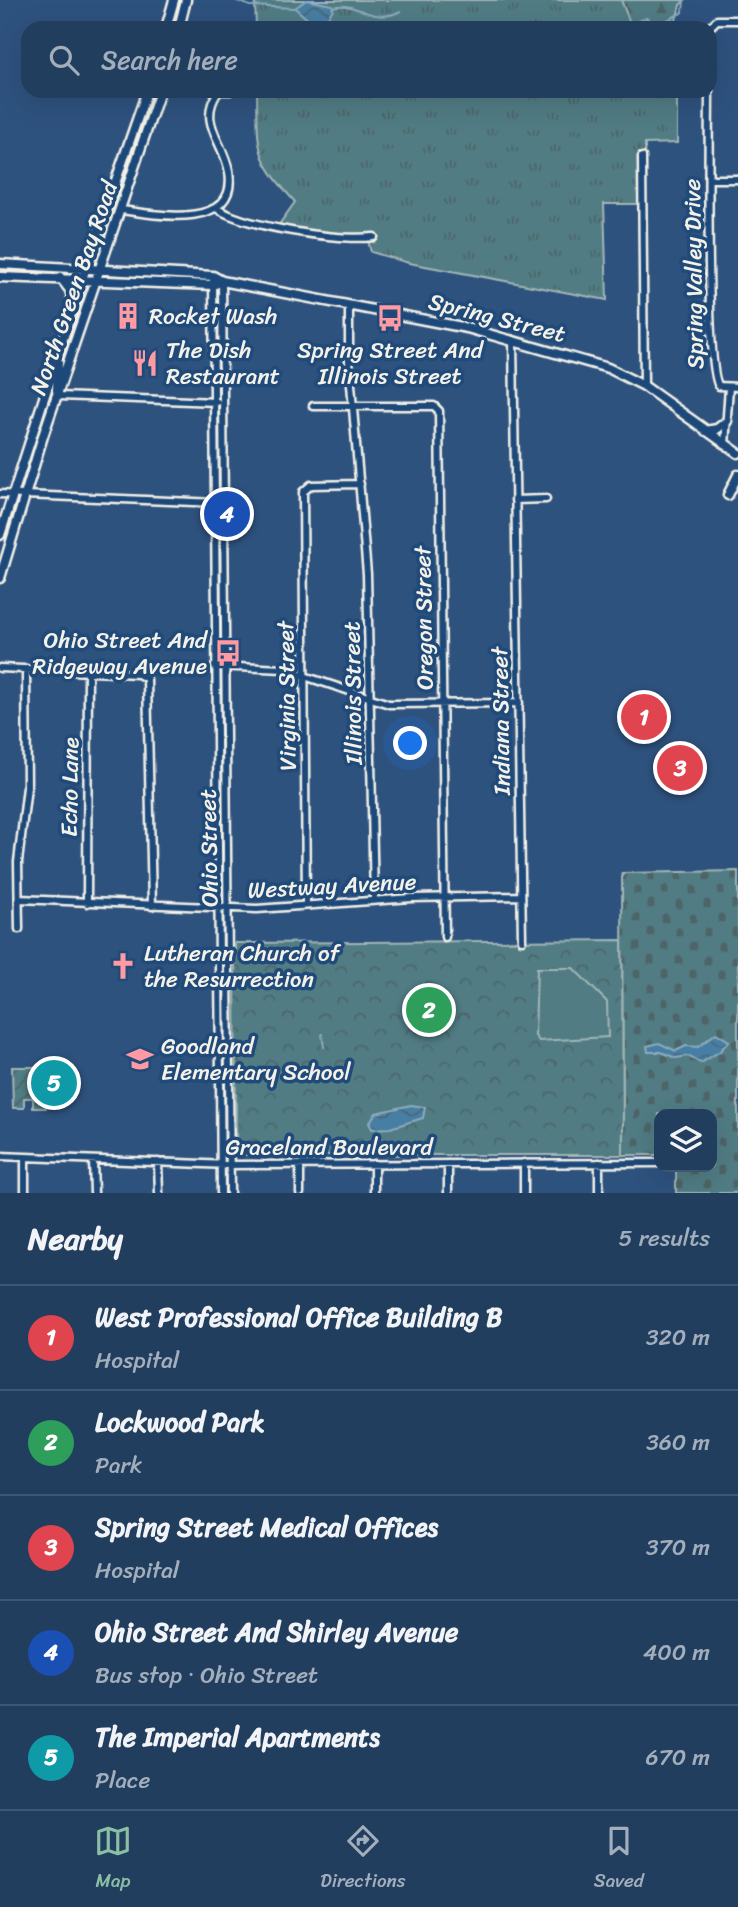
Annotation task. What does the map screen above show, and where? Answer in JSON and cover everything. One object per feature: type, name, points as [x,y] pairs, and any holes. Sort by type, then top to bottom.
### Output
[{"type":"main road","points":[[168,21],[174,0]]},
{"type":"main road","points":[[181,21],[186,0]]},
{"type":"main road","name":"North Green Bay Road","points":[[0,535],[72,308],[145,98]]},
{"type":"main road","name":"North Green Bay Road","points":[[0,578],[43,436],[59,396],[158,98]]},
{"type":"main road","points":[[0,264],[86,267],[98,276]]},
{"type":"main road","points":[[0,277],[82,279],[98,276],[222,281]]},
{"type":"main road","points":[[60,277],[73,296],[72,308]]},
{"type":"main road","name":"Spring Street","points":[[222,281],[513,340],[608,368],[644,386],[738,453]]},
{"type":"main road","points":[[58,355],[59,396]]},
{"type":"main road","points":[[43,436],[44,397]]},
{"type":"main road","points":[[706,431],[717,429],[727,421]]},
{"type":"main road","points":[[728,495],[738,475]]},
{"type":"street","points":[[717,24],[738,20]]},
{"type":"street","points":[[214,98],[210,121],[229,179],[225,195],[216,208]]},
{"type":"street","name":"Spring Valley Drive","points":[[709,98],[710,340],[715,381],[719,386],[729,387],[725,445]]},
{"type":"street","points":[[642,157],[644,386]]},
{"type":"street","points":[[709,179],[738,179]]},
{"type":"street","points":[[122,210],[178,217],[216,208],[240,219],[308,232],[373,237]]},
{"type":"street","name":"Ohio Street","points":[[213,280],[221,1193]]},
{"type":"street","name":"Ohio Street","points":[[222,281],[230,1193]]},
{"type":"street","name":"Illinois Street","points":[[349,305],[353,406],[368,573],[374,901]]},
{"type":"street","points":[[213,314],[222,314]]},
{"type":"street","name":"Indiana Street","points":[[513,340],[522,940]]},
{"type":"street","points":[[213,343],[222,342]]},
{"type":"street","points":[[729,387],[738,387]]},
{"type":"street","points":[[59,396],[222,402]]},
{"type":"street","points":[[313,406],[353,406]]},
{"type":"street","name":"Oregon Street","points":[[353,406],[433,406],[439,413],[445,937]]},
{"type":"street","name":"Virginia Street","points":[[306,905],[303,492],[306,487],[360,484]]},
{"type":"street","points":[[0,494],[224,503]]},
{"type":"street","points":[[514,500],[546,499]]},
{"type":"street","points":[[215,563],[223,563]]},
{"type":"street","points":[[215,615],[224,615]]},
{"type":"street","points":[[215,666],[274,667],[371,699],[400,705],[519,704]]},
{"type":"street","points":[[0,668],[138,674],[148,680],[152,906]]},
{"type":"street","points":[[19,929],[18,862],[27,787],[26,669]]},
{"type":"street","name":"Echo Lane","points":[[88,672],[88,903]]},
{"type":"street","points":[[216,747],[226,747]]},
{"type":"street","points":[[217,820],[226,820]]},
{"type":"street","name":"Westway Avenue","points":[[19,899],[227,909],[521,896]]},
{"type":"street","points":[[220,1074],[229,1074]]},
{"type":"street","name":"Graceland Boulevard","points":[[0,1156],[221,1165],[654,1163]]},
{"type":"street","points":[[25,1157],[25,1193]]},
{"type":"street","points":[[93,1160],[94,1193]]},
{"type":"street","points":[[158,1162],[159,1193]]},
{"type":"street","points":[[524,1163],[524,1193]]},
{"type":"street","points":[[599,1163],[599,1193]]},
{"type":"street","points":[[374,1164],[374,1193]]},
{"type":"street","points":[[448,1164],[448,1193]]},
{"type":"street","points":[[300,1165],[300,1193]]},
{"type":"green space","points":[[255,0],[676,0],[676,21],[256,21]]},
{"type":"green space","points":[[621,0],[685,0],[680,5],[676,21],[629,21]]},
{"type":"green space","points":[[257,98],[677,98],[677,143],[645,144],[645,153],[639,153],[641,204],[604,204],[607,300],[409,263],[371,252],[367,237],[278,226],[295,202],[265,162],[258,127]]},
{"type":"green space","points":[[738,871],[738,1193],[676,1193],[676,1172],[717,1172],[717,1109],[654,1109],[654,1155],[623,1155],[622,873]]},
{"type":"green space","points":[[622,940],[623,1155],[236,1155],[235,943]]},
{"type":"green space","points":[[537,968],[573,968],[607,1002],[608,1037],[539,1041],[535,1036]]},
{"type":"green space","points":[[12,1067],[46,1067],[46,1108],[33,1108],[33,1098],[24,1098],[24,1108],[13,1108]]},
{"type":"water","points":[[306,0],[332,5],[333,9],[327,19],[310,21],[295,8]]},
{"type":"water","points":[[716,1033],[729,1041],[720,1051],[701,1063],[688,1056],[676,1058],[661,1052],[648,1052],[647,1046],[659,1043],[676,1051],[686,1046],[698,1047]]},
{"type":"water","points":[[411,1105],[425,1107],[423,1118],[390,1128],[372,1129],[369,1123],[376,1113]]},
{"type":"waterway","points":[[235,0],[250,6],[295,8]]},
{"type":"waterway","points":[[666,21],[683,12],[684,0]]},
{"type":"waterway","points":[[333,7],[350,7],[381,16],[401,11]]},
{"type":"waterway","points":[[638,21],[646,18],[649,21]]},
{"type":"waterway","points":[[322,1034],[324,1047]]},
{"type":"place","name":"Rocket Wash","points":[[128,316]]},
{"type":"place","name":"Spring Street And Illinois Street","points":[[390,318]]},
{"type":"place","name":"The Dish Restaurant","points":[[145,363]]},
{"type":"place","name":"Ohio Street And Shirley Avenue","points":[[227,514]]},
{"type":"place","name":"Ohio Street And Ridgeway Avenue","points":[[228,653]]},
{"type":"place","name":"West Professional Office Building B","points":[[644,717]]},
{"type":"place","name":"Spring Street Medical Offices","points":[[680,768]]},
{"type":"place","name":"Lutheran Church of the Resurrection","points":[[123,966]]},
{"type":"place","name":"Lockwood Park","points":[[429,1010]]},
{"type":"place","name":"Goodland Elementary School","points":[[140,1059]]},
{"type":"place","name":"The Imperial Apartments","points":[[54,1083]]}]
